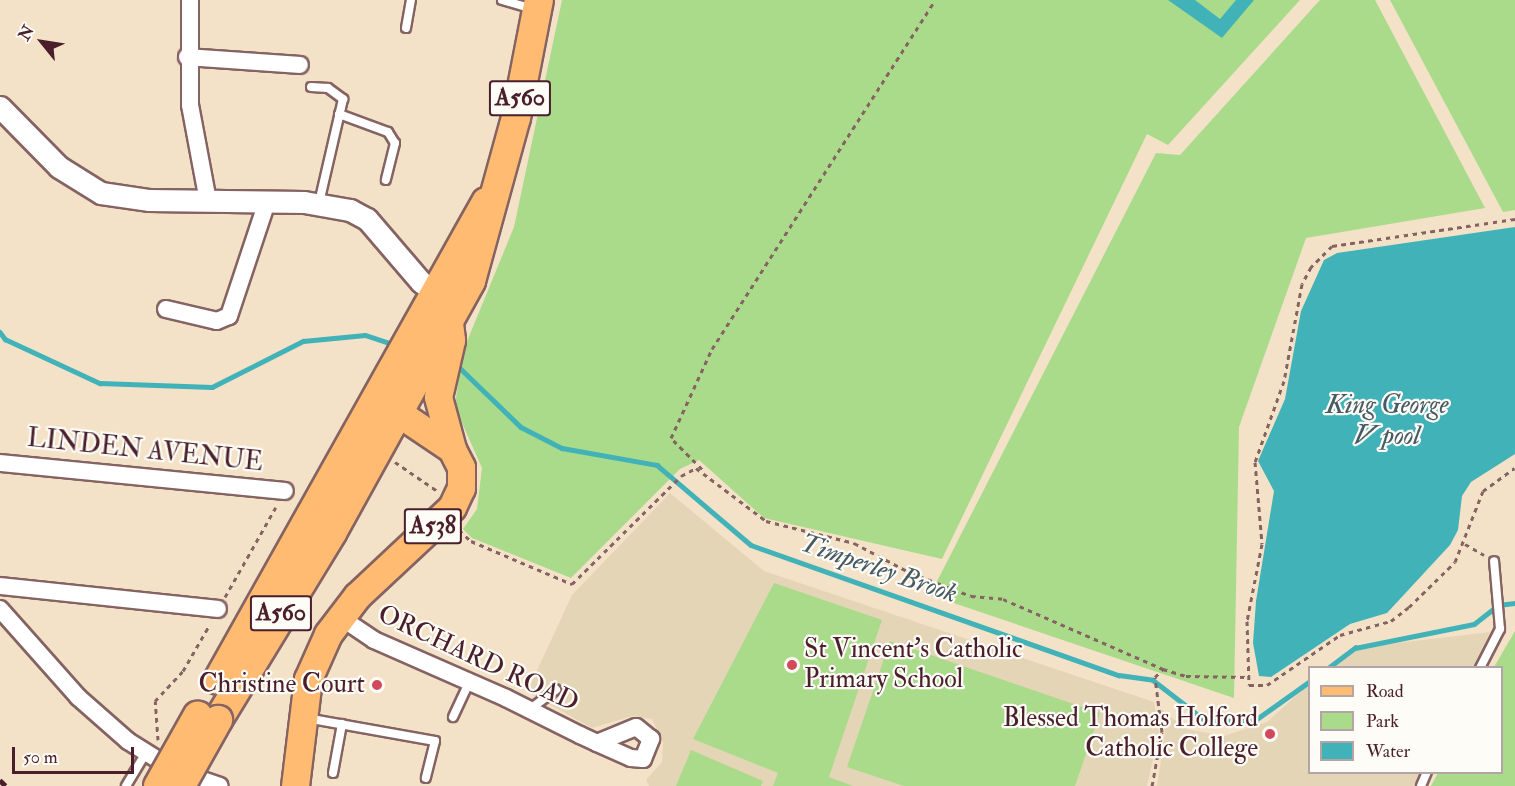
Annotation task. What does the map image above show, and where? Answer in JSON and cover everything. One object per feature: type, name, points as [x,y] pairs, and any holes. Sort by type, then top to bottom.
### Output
[{"type":"highway","name":"A560","points":[[191,783],[208,718],[376,398],[447,308],[484,248],[492,193],[516,118],[538,5]]},
{"type":"highway","name":"A560","points":[[208,718],[400,413],[447,308]]},
{"type":"main road","points":[[447,308],[451,340],[438,397],[452,449]]},
{"type":"main road","points":[[376,398],[452,449]]},
{"type":"main road","name":"A538","points":[[295,786],[300,718],[314,662],[340,617],[449,510],[461,467],[452,449]]},
{"type":"street","points":[[190,0],[187,57],[190,105],[208,201]]},
{"type":"street","points":[[187,57],[300,66]]},
{"type":"street","points":[[0,108],[45,154],[89,188],[130,198],[319,203],[367,219],[447,308]]},
{"type":"street","points":[[165,309],[217,321],[230,316],[267,202]]},
{"type":"street","name":"LINDEN AVENUE","points":[[0,463],[285,491]]},
{"type":"street","points":[[0,586],[218,609]]},
{"type":"street","points":[[0,609],[78,698],[146,753],[191,783]]},
{"type":"street","name":"ORCHARD ROAD","points":[[340,617],[374,640],[597,743]]},
{"type":"lane","points":[[406,28],[411,0]]},
{"type":"lane","points":[[502,0],[538,5]]},
{"type":"lane","points":[[311,87],[328,88],[343,99],[319,203]]},
{"type":"lane","points":[[339,114],[388,132],[395,143],[386,180]]},
{"type":"lane","points":[[1481,666],[1500,629],[1494,561]]},
{"type":"lane","points":[[453,717],[469,682]]},
{"type":"lane","points":[[529,710],[556,690]]},
{"type":"lane","points":[[300,718],[435,741],[426,778]]},
{"type":"lane","points":[[333,773],[342,724]]},
{"type":"lane","points":[[126,786],[146,753]]},
{"type":"path","points":[[935,0],[712,349],[671,438],[703,470],[766,521],[864,547],[911,573],[971,596],[1003,599],[1163,669],[1198,677],[1246,677]]},
{"type":"path","points":[[1515,219],[1332,246],[1311,267],[1302,284],[1284,381],[1255,462],[1262,544],[1247,621],[1246,677],[1250,685],[1267,685],[1340,635],[1391,621],[1449,568],[1465,544],[1483,491],[1515,468]]},
{"type":"path","points":[[395,462],[449,510],[471,541],[572,584],[679,478],[691,469],[703,470]]},
{"type":"path","points":[[191,783],[158,741],[155,701],[183,671],[285,491]]},
{"type":"path","points":[[1465,544],[1494,561]]},
{"type":"path","points":[[1152,786],[1162,732],[1155,677],[1163,669]]},
{"type":"shaded area","name":"St Vincent's Catholic Primary School","points":[[670,493],[764,571],[1154,702],[1159,732],[1147,786],[649,786],[646,780],[662,762],[663,742],[652,719],[632,716],[592,728],[527,692],[572,595]]},
{"type":"shaded area","points":[[1490,632],[1473,666],[1332,666],[1356,648]]},
{"type":"shaded area","name":"Blessed Thomas Holford Catholic College","points":[[1308,685],[1308,774],[1419,774],[1413,786],[1157,786],[1165,733],[1161,709],[1186,729],[1224,736],[1267,722]]},
{"type":"green space","points":[[562,0],[1300,0],[1168,145],[1147,134],[942,559],[764,518],[699,460],[680,469],[571,578],[472,538],[463,529],[477,509],[482,468],[455,407],[461,356],[514,227]]},
{"type":"green space","points":[[1320,0],[1375,0],[1485,208],[1306,238],[1239,427],[1234,698],[930,595],[1156,153],[1180,155]]},
{"type":"green space","points":[[1390,0],[1515,0],[1515,210],[1503,212]]},
{"type":"green space","points":[[774,583],[882,620],[829,777],[853,786],[773,786],[778,773],[693,739]]},
{"type":"green space","points":[[1515,631],[1515,786],[1431,786],[1437,774],[1503,774],[1503,666],[1495,666]]},
{"type":"green space","points":[[890,641],[1100,713],[1075,786],[904,786],[847,767]]},
{"type":"green space","points":[[691,750],[763,781],[761,786],[676,786]]},
{"type":"water","points":[[1168,0],[1195,0],[1220,19],[1236,0],[1254,0],[1222,38]]},
{"type":"water","name":"King George V pool","points":[[1515,227],[1515,454],[1471,482],[1462,496],[1458,530],[1450,545],[1387,613],[1350,624],[1271,677],[1259,676],[1253,643],[1256,601],[1274,491],[1258,461],[1285,399],[1301,311],[1324,260],[1337,253]]},
{"type":"waterway","name":"Timperley Brook","points":[[0,332],[5,339],[100,383],[212,387],[303,341],[365,335],[389,343]]},
{"type":"waterway","name":"Timperley Brook","points":[[459,367],[521,427],[562,448],[657,465],[751,545],[1119,675],[1153,680],[1206,721],[1254,721],[1308,682]]},
{"type":"waterway","name":"Timperley Brook","points":[[1331,666],[1355,648],[1474,624],[1498,605],[1515,603]]},
{"type":"railway","points":[[0,780],[6,786]]},
{"type":"place","name":"St Vincent's Catholic Primary School","points":[[792,665]]},
{"type":"place","name":"Christine Court","points":[[377,685]]},
{"type":"place","name":"Blessed Thomas Holford Catholic College","points":[[1270,734]]}]
